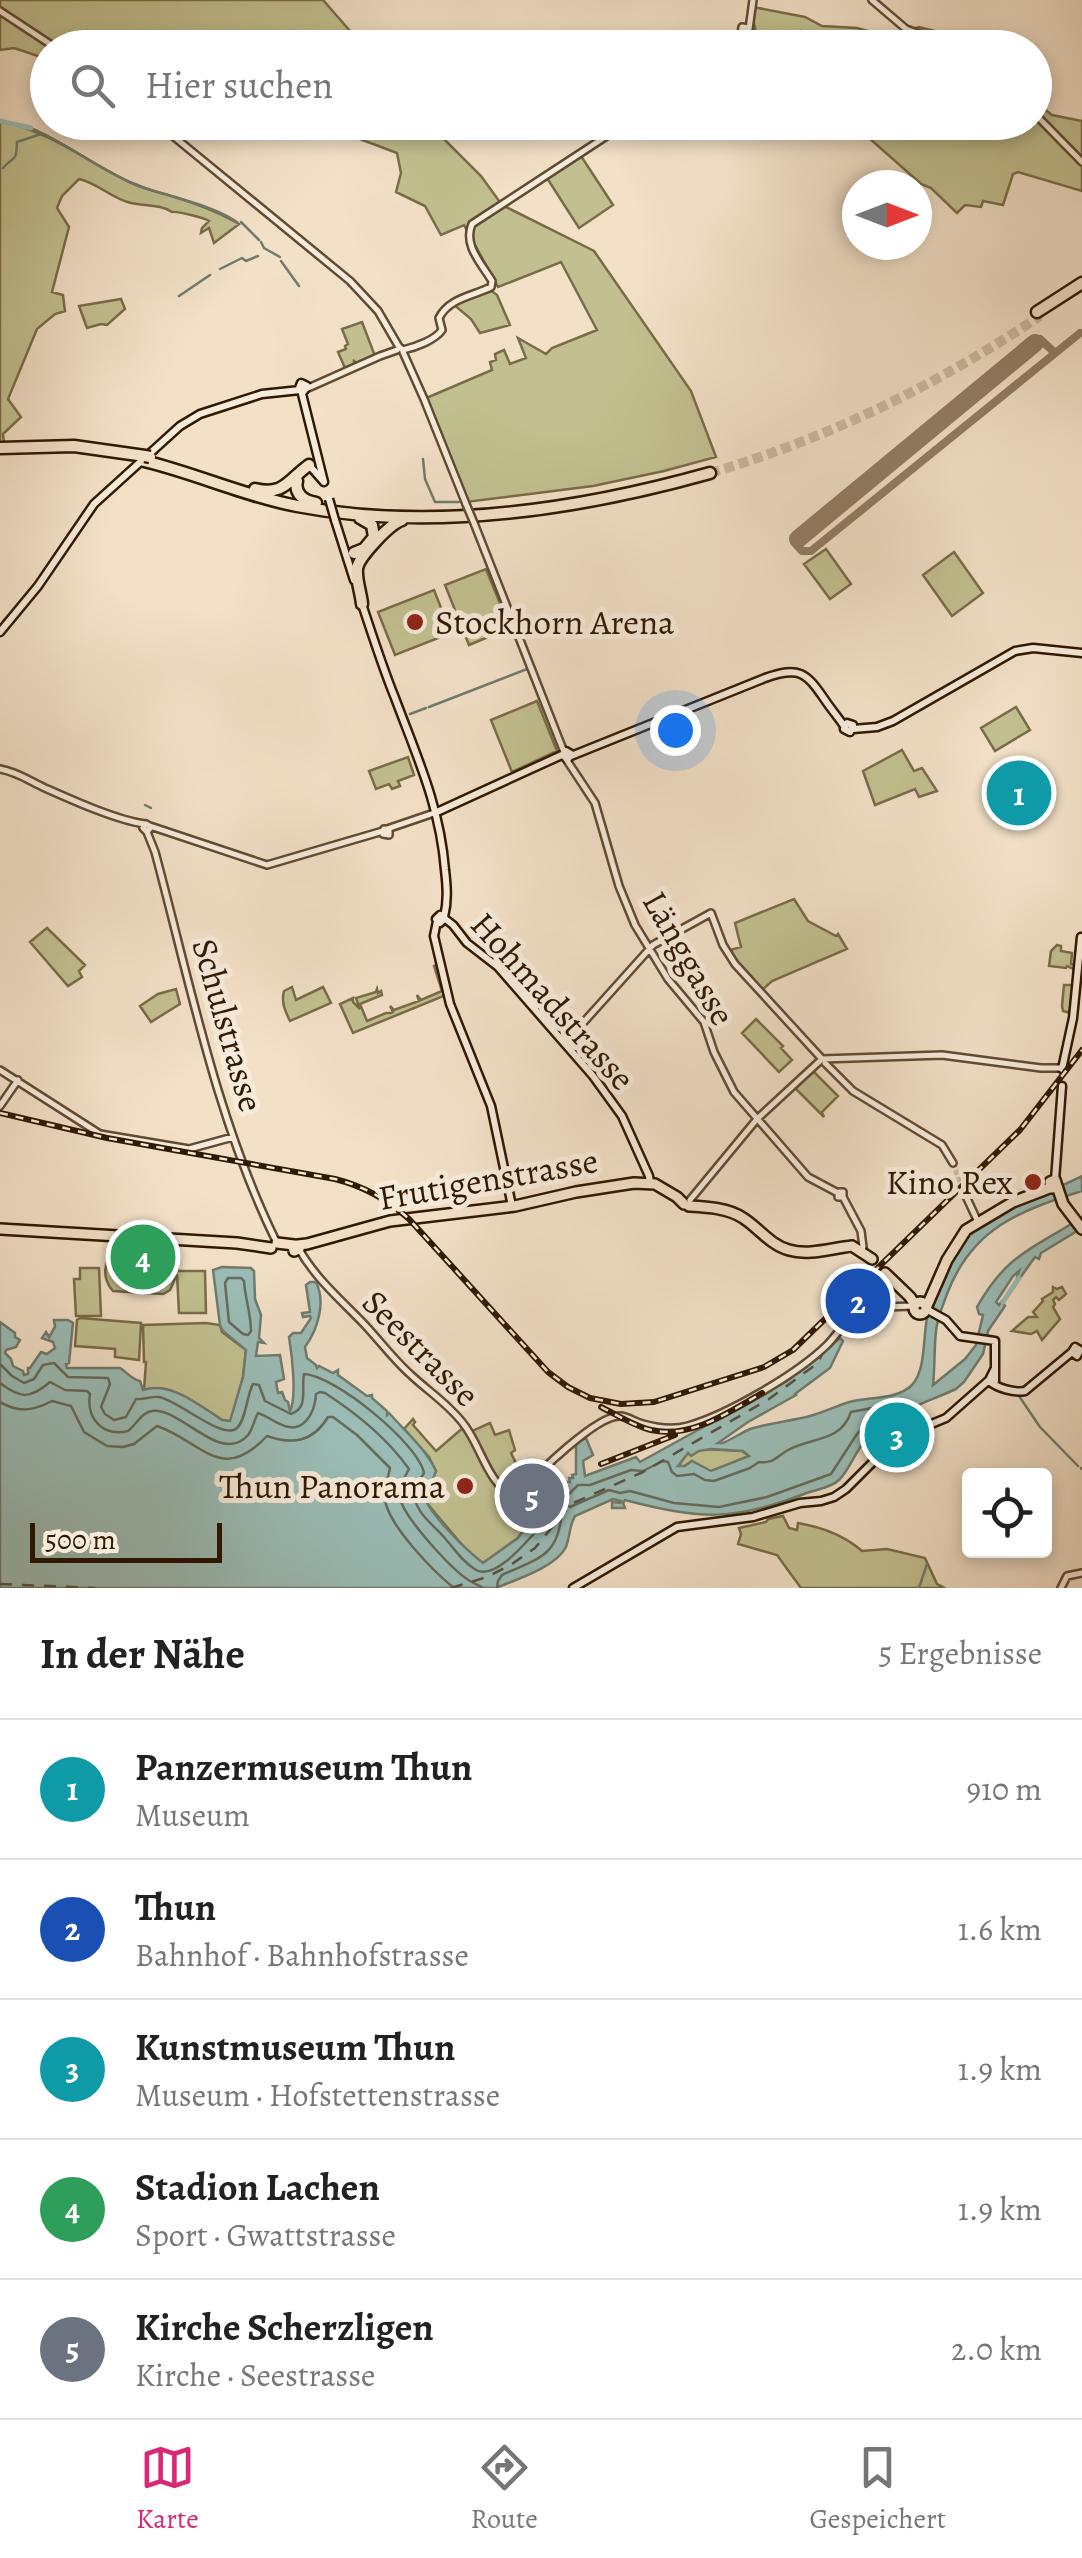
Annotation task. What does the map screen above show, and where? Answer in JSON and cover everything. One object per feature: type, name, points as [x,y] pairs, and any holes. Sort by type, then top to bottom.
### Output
[{"type":"highway","points":[[1038,314],[1082,285]]},
{"type":"highway","points":[[0,450],[74,446],[145,459],[332,513],[376,516],[504,512],[581,502],[709,471],[607,493],[503,508],[332,513],[303,499],[296,489],[297,481],[316,469]]},
{"type":"highway","points":[[145,459],[258,496],[369,522],[375,534],[357,568],[362,604]]},
{"type":"highway","points":[[234,485],[278,490],[316,469]]},
{"type":"highway","points":[[350,554],[368,549],[397,521],[428,516]]},
{"type":"main road","points":[[0,632],[38,586],[94,504],[176,430],[200,414],[262,394],[303,388],[317,452],[316,469]]},
{"type":"main road","points":[[313,439],[316,469],[350,554],[352,576],[437,812],[447,903],[434,936],[452,1010],[492,1111],[512,1206]]},
{"type":"main road","points":[[316,469],[317,452]]},
{"type":"main road","points":[[350,554],[352,576]]},
{"type":"main road","points":[[437,812],[567,754],[788,672],[811,679],[839,718],[852,726],[877,726],[898,719],[1015,652],[1036,648],[1082,652]]},
{"type":"main road","name":"Hohmadstrasse","points":[[441,919],[452,924],[466,942],[498,967],[594,1076],[624,1118],[647,1180]]},
{"type":"main road","points":[[1062,1068],[1072,1024],[1082,933]]},
{"type":"main road","points":[[1062,1086],[1054,1188],[1079,1225]]},
{"type":"main road","name":"Frutigenstrasse","points":[[0,1229],[299,1248],[385,1222],[512,1206],[647,1180],[688,1202],[734,1213],[772,1241],[800,1249],[861,1244]]},
{"type":"main road","points":[[919,1307],[932,1292],[959,1239],[978,1222],[1054,1188]]},
{"type":"main road","points":[[885,1273],[919,1307],[947,1321],[959,1336],[987,1340],[993,1380]]},
{"type":"main road","points":[[993,1380],[1025,1392],[1077,1349]]},
{"type":"main road","points":[[574,1588],[677,1527],[754,1517],[831,1498],[846,1490],[884,1450],[912,1432],[942,1421],[978,1387],[993,1380]]},
{"type":"street","points":[[745,30],[753,0]]},
{"type":"street","points":[[872,0],[909,30]]},
{"type":"street","points":[[0,11],[30,32]]},
{"type":"street","points":[[1052,132],[1082,162]]},
{"type":"street","name":"Länggasse","points":[[178,140],[350,282],[378,310],[424,399],[567,754],[595,803],[632,920],[666,975],[703,1020],[732,1090],[806,1174],[848,1203],[861,1244]]},
{"type":"street","points":[[303,388],[441,334],[439,316],[446,307],[491,287],[491,279],[470,245],[469,230],[474,222],[600,140]]},
{"type":"street","points":[[0,769],[149,829],[261,864],[386,832],[437,812]]},
{"type":"street","name":"Schulstrasse","points":[[149,829],[233,1137],[274,1244]]},
{"type":"street","points":[[562,1041],[576,1032],[650,949],[712,913],[735,964],[823,1062],[861,1096],[942,1145],[953,1163]]},
{"type":"street","points":[[688,1202],[757,1118],[823,1062],[940,1055],[1062,1068]]},
{"type":"street","points":[[0,1070],[103,1135],[187,1149],[233,1137]]},
{"type":"street","points":[[0,1106],[18,1080]]},
{"type":"street","points":[[964,1192],[978,1222]]},
{"type":"street","name":"Seestrasse","points":[[299,1248],[340,1302],[388,1353],[456,1414],[474,1437],[495,1480],[514,1496],[570,1445],[609,1418],[622,1416],[659,1427],[689,1426],[789,1375],[850,1321],[864,1321],[880,1308],[919,1307]]},
{"type":"street","points":[[1061,1588],[1067,1576],[1082,1572]]},
{"type":"shaded area","points":[[0,0],[323,0],[349,30],[30,30],[30,53],[14,48],[0,50]]},
{"type":"shaded area","points":[[753,7],[805,17],[822,26],[864,30],[756,30],[750,21]]},
{"type":"shaded area","points":[[1052,115],[1082,121],[1082,191],[1018,172],[1013,174],[1003,205],[983,201],[981,207],[965,205],[957,213],[932,189],[932,170],[905,170],[871,140],[1052,140]]},
{"type":"shaded area","points":[[0,121],[30,131],[30,140],[52,140],[136,185],[200,205],[239,224],[214,243],[209,228],[201,233],[209,221],[124,201],[79,179],[62,196],[57,208],[69,227],[52,292],[63,295],[65,311],[37,329],[8,399],[21,417],[3,434],[4,442],[0,443]]},
{"type":"shaded area","points":[[363,140],[445,140],[481,176],[502,205],[594,251],[691,391],[716,457],[593,486],[466,502],[424,399],[492,370],[490,362],[504,350],[510,364],[526,358],[518,338],[546,354],[597,330],[561,262],[498,287],[464,225],[441,235],[425,206],[396,192],[401,173],[397,153]]},
{"type":"shaded area","points":[[581,156],[613,205],[579,228],[547,178]]},
{"type":"shaded area","points":[[490,290],[497,295],[510,325],[480,333],[453,304]]},
{"type":"shaded area","points":[[121,299],[125,309],[107,325],[87,328],[79,306]]},
{"type":"shaded area","points":[[362,322],[375,356],[354,361],[345,368],[338,352],[348,344],[342,329]]},
{"type":"shaded area","points":[[826,549],[851,584],[830,599],[804,564]]},
{"type":"shaded area","points":[[954,552],[983,593],[952,616],[923,575]]},
{"type":"shaded area","points":[[486,569],[510,628],[469,645],[445,585]]},
{"type":"shaded area","name":"Stockhorn Arena","points":[[434,590],[451,633],[395,655],[378,612]]},
{"type":"shaded area","points":[[537,701],[557,751],[512,772],[491,720]]},
{"type":"shaded area","points":[[1016,707],[1030,730],[995,751],[981,728]]},
{"type":"shaded area","points":[[902,750],[914,771],[922,768],[937,791],[919,797],[915,789],[875,805],[863,771]]},
{"type":"shaded area","points":[[408,757],[414,775],[398,781],[400,786],[392,789],[389,784],[376,789],[369,771]]},
{"type":"shaded area","points":[[794,899],[808,921],[838,934],[847,949],[772,981],[760,992],[727,951],[741,947],[735,923]]},
{"type":"shaded area","points":[[47,928],[85,965],[79,971],[82,977],[68,986],[30,942]]},
{"type":"shaded area","points":[[1057,945],[1061,951],[1072,953],[1071,964],[1076,965],[1070,1013],[1063,1011],[1062,1006],[1064,985],[1073,985],[1074,969],[1049,966],[1051,951]]},
{"type":"shaded area","points":[[439,964],[446,995],[353,1033],[340,1004],[353,998],[360,1009],[356,998],[377,989],[382,995],[360,1004],[367,1021],[391,1013],[390,1006],[394,1010],[419,1001],[417,995],[421,1000],[442,991],[434,966]]},
{"type":"shaded area","points":[[292,987],[296,1000],[323,987],[331,1003],[290,1021],[283,995]]},
{"type":"shaded area","points":[[176,989],[180,1004],[151,1022],[140,1006],[158,994]]},
{"type":"shaded area","points":[[756,1019],[792,1060],[779,1072],[742,1033]]},
{"type":"shaded area","points":[[813,1071],[838,1096],[822,1112],[824,1117],[794,1087]]},
{"type":"shaded area","points":[[116,1241],[175,1246],[178,1271],[205,1271],[206,1313],[179,1313],[177,1274],[170,1290],[163,1294],[113,1291],[105,1272]]},
{"type":"shaded area","points":[[80,1268],[99,1268],[101,1316],[76,1316],[74,1279],[80,1279]]},
{"type":"shaded area","points":[[1053,1287],[1062,1287],[1066,1294],[1053,1300],[1060,1319],[1042,1340],[1037,1331],[1012,1331],[1028,1317],[1037,1317],[1033,1312],[1053,1292]]},
{"type":"shaded area","points":[[80,1318],[141,1323],[139,1360],[115,1357],[115,1349],[75,1346]]},
{"type":"shaded area","points":[[143,1325],[220,1325],[222,1332],[246,1350],[231,1422],[175,1392],[144,1390]]},
{"type":"shaded area","points":[[847,1409],[849,1414],[774,1445],[775,1450],[766,1454],[764,1450],[754,1452],[749,1439],[777,1429],[779,1432],[789,1428],[792,1432],[819,1425]]},
{"type":"shaded area","points":[[413,1419],[413,1425],[436,1451],[464,1427],[501,1489],[512,1499],[518,1499],[534,1516],[518,1538],[483,1563],[468,1552],[426,1502],[422,1492],[431,1479],[427,1473],[436,1471],[404,1429]]},
{"type":"shaded area","points":[[490,1423],[495,1435],[509,1430],[515,1450],[511,1453],[526,1483],[515,1494],[494,1474],[472,1431]]},
{"type":"shaded area","points":[[742,1451],[749,1456],[711,1472],[692,1461],[678,1466],[688,1452]]},
{"type":"shaded area","points":[[783,1516],[789,1528],[797,1530],[798,1523],[815,1527],[862,1551],[887,1549],[925,1558],[937,1584],[945,1588],[801,1588],[777,1555],[738,1544],[739,1528]]},
{"type":"water","points":[[1082,1176],[1082,1191],[1000,1225],[957,1271],[938,1322],[933,1385],[976,1345],[983,1315],[977,1307],[1000,1274],[1023,1253],[1082,1217],[1082,1228],[1041,1253],[1039,1259],[1035,1257],[1020,1278],[1019,1271],[1013,1276],[996,1302],[999,1305],[1002,1301],[1005,1306],[988,1331],[983,1354],[964,1382],[883,1424],[864,1442],[839,1480],[827,1487],[756,1509],[715,1515],[625,1500],[625,1508],[612,1508],[612,1502],[621,1501],[613,1499],[575,1516],[566,1547],[554,1561],[496,1588],[0,1588],[0,1322],[20,1340],[5,1353],[24,1375],[41,1352],[47,1354],[55,1348],[53,1342],[42,1338],[46,1332],[49,1337],[54,1320],[68,1320],[73,1323],[67,1368],[120,1368],[140,1381],[143,1390],[174,1392],[230,1421],[243,1377],[246,1350],[220,1325],[213,1270],[222,1267],[254,1271],[255,1299],[261,1315],[259,1338],[264,1343],[258,1342],[256,1356],[280,1355],[284,1379],[276,1382],[290,1411],[294,1386],[289,1337],[301,1333],[311,1318],[303,1317],[302,1313],[310,1312],[306,1285],[316,1282],[320,1307],[314,1332],[305,1347],[307,1358],[317,1368],[333,1373],[338,1370],[338,1375],[367,1396],[372,1395],[415,1440],[436,1471],[422,1492],[426,1501],[448,1530],[483,1563],[518,1538],[534,1513],[557,1492],[554,1489],[570,1482],[569,1478],[576,1474],[576,1442],[586,1438],[593,1455],[583,1461],[585,1476],[636,1457],[640,1462],[787,1381],[840,1338],[843,1341],[830,1368],[796,1395],[718,1443],[757,1427],[905,1390],[920,1371],[927,1318],[937,1285],[965,1239],[1004,1212]],"holes":[[[711,1449],[743,1451],[749,1456],[711,1471],[692,1461],[678,1466],[688,1453],[691,1456]]]},
{"type":"waterway","points":[[0,121],[30,128]]},
{"type":"waterway","points":[[3,168],[15,156],[17,142],[30,138]]},
{"type":"waterway","points":[[55,140],[122,178],[237,222]]},
{"type":"waterway","points":[[241,222],[259,240]]},
{"type":"waterway","points":[[261,242],[280,257]]},
{"type":"waterway","points":[[220,269],[242,258],[246,261],[258,256]]},
{"type":"waterway","points":[[281,261],[299,286]]},
{"type":"waterway","points":[[179,296],[210,275]]},
{"type":"waterway","points":[[423,459],[425,479],[435,502],[459,502]]},
{"type":"waterway","points":[[473,529],[482,552]]},
{"type":"waterway","points":[[487,564],[504,606]]},
{"type":"waterway","points":[[429,707],[527,669]]},
{"type":"waterway","points":[[410,714],[426,708]]},
{"type":"waterway","points":[[145,805],[151,808]]},
{"type":"waterway","points":[[1003,1302],[1019,1278]]},
{"type":"waterway","points":[[1019,1396],[1040,1427],[1078,1466]]},
{"type":"waterway","points":[[919,1588],[927,1564]]},
{"type":"ferry route","points":[[451,1588],[512,1564],[535,1548],[571,1504],[643,1472],[769,1399],[818,1363],[823,1352]]},
{"type":"ferry route","points":[[0,1584],[95,1588]]},
{"type":"taxiway","points":[[798,539],[794,542],[802,551],[811,551],[1080,333]]},
{"type":"taxiway","points":[[1035,343],[1040,339],[1055,353]]},
{"type":"runway","points":[[798,539],[1035,343]]},
{"type":"tunnel","points":[[710,473],[797,443],[881,407],[962,365],[1040,316]]},
{"type":"tunnel","points":[[953,1163],[964,1192]]},
{"type":"railway","points":[[0,1113],[107,1138],[335,1179],[365,1189],[409,1219],[548,1372],[590,1398],[621,1404],[654,1402],[764,1367],[793,1350],[1020,1130],[1082,1050]]},
{"type":"railway","points":[[601,1407],[645,1428],[681,1431],[709,1422],[762,1393]]},
{"type":"railway","points":[[601,1464],[675,1435]]},
{"type":"place","name":"Stockhorn Arena","points":[[415,622]]},
{"type":"place","name":"Panzermuseum Thun","points":[[1019,793]]},
{"type":"place","name":"Kino Rex","points":[[1033,1182]]},
{"type":"place","name":"Stadion Lachen","points":[[143,1257]]},
{"type":"place","name":"Thun","points":[[858,1301]]},
{"type":"place","name":"Kunstmuseum Thun","points":[[897,1435]]},
{"type":"place","name":"Thun Panorama","points":[[465,1486]]},
{"type":"place","name":"Kirche Scherzligen","points":[[532,1496]]}]
